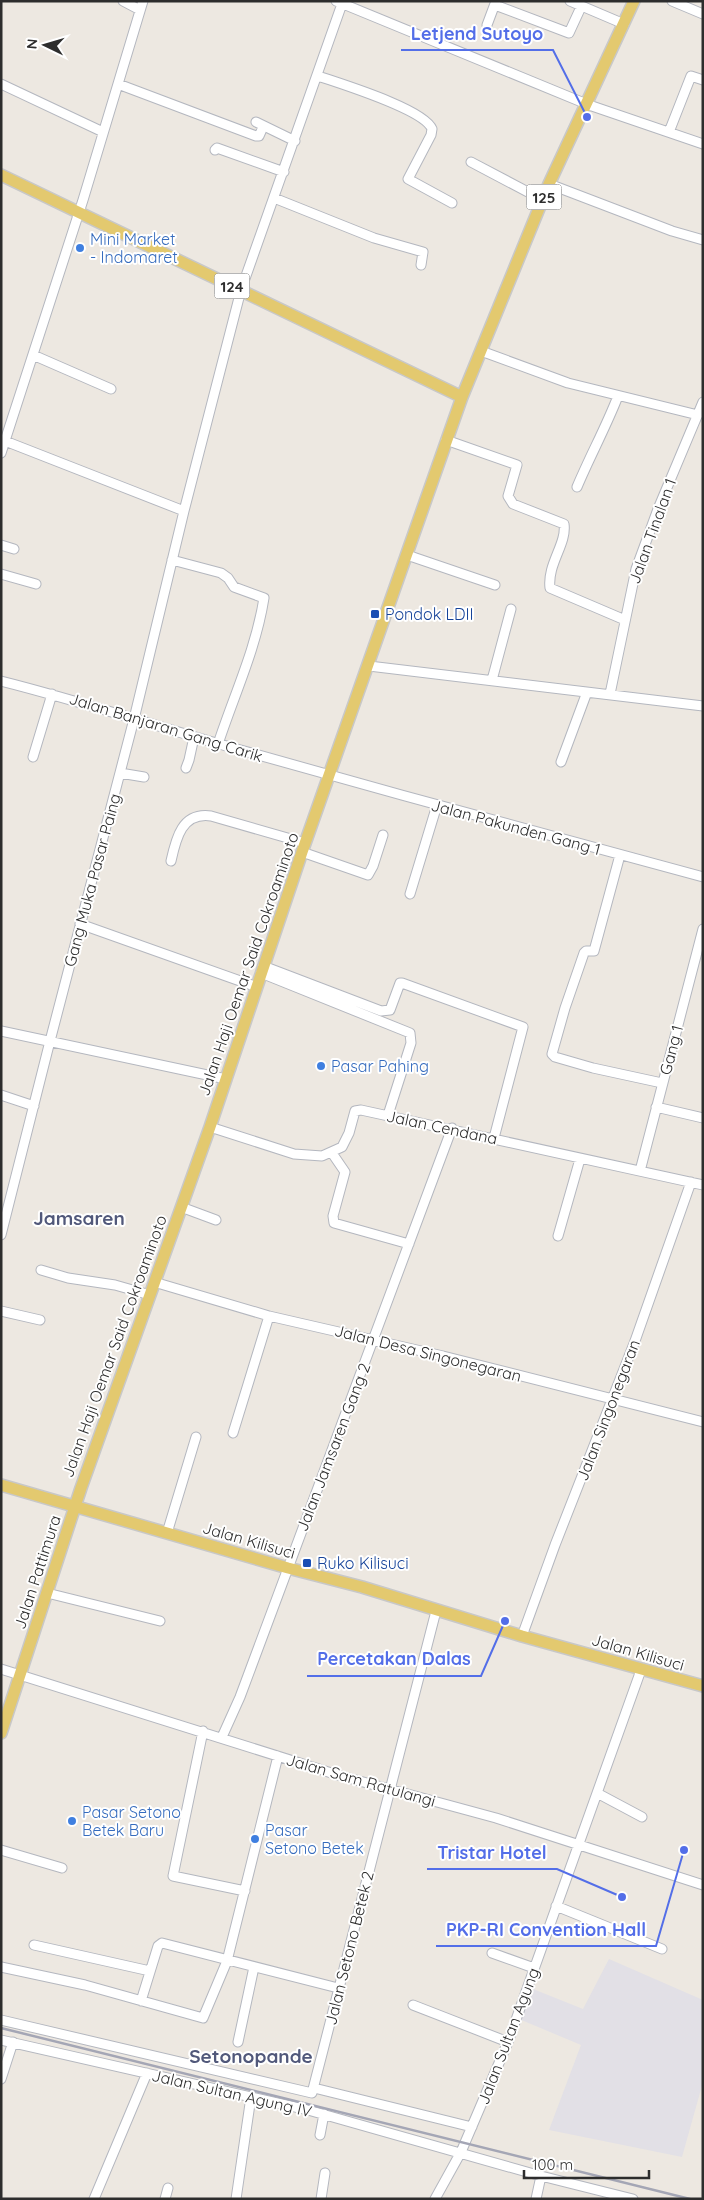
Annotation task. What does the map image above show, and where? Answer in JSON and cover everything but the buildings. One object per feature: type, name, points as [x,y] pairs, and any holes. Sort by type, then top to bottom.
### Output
[{"type":"main road","name":"125","points":[[462,397],[549,184],[634,1]]},
{"type":"main road","name":"124","points":[[1,175],[462,397]]},
{"type":"main road","name":"Jalan Haji Oemar Said Cokroaminoto","points":[[75,1507],[210,1127],[262,969],[462,397]]},
{"type":"main road","name":"Jalan Kilisuci","points":[[1,1485],[288,1568],[362,1587],[522,1636],[703,1686]]},
{"type":"main road","name":"Jalan Pattimura","points":[[1,1732],[75,1507]]},
{"type":"street","points":[[1,453],[79,213],[142,5],[123,1]]},
{"type":"street","points":[[672,1],[703,14]]},
{"type":"street","points":[[341,2],[586,104],[703,144]]},
{"type":"street","name":"Gang Muka Pasar Paing","points":[[1,1235],[5,1202],[34,1106],[134,718],[184,511],[242,290],[318,76],[341,2]]},
{"type":"street","points":[[487,24],[496,3],[569,33],[576,3],[624,24]]},
{"type":"street","points":[[318,76],[398,106],[428,122],[432,129],[431,135],[408,178],[452,203]]},
{"type":"street","points":[[670,132],[691,76],[703,80]]},
{"type":"street","points":[[1,84],[103,132]]},
{"type":"street","points":[[118,84],[256,136],[259,136],[260,124],[295,141]]},
{"type":"street","points":[[216,150],[220,149],[284,172]]},
{"type":"street","points":[[471,162],[543,200]]},
{"type":"street","points":[[549,184],[672,231],[703,240]]},
{"type":"street","points":[[274,198],[374,238],[423,252],[421,265]]},
{"type":"street","points":[[480,351],[559,380],[698,415]]},
{"type":"street","points":[[33,355],[111,389]]},
{"type":"street","points":[[577,487],[598,438],[605,430],[618,396]]},
{"type":"street","name":"Jalan Tinalan 1","points":[[610,694],[636,569],[646,538],[703,402]]},
{"type":"street","points":[[448,435],[517,465],[508,496],[509,500],[513,504],[564,524],[564,534],[550,570],[550,588],[625,620]]},
{"type":"street","points":[[5,441],[184,511]]},
{"type":"street","points":[[1,545],[14,549]]},
{"type":"street","points":[[407,555],[494,585]]},
{"type":"street","points":[[172,560],[221,573],[228,578],[234,587],[264,598],[251,656],[234,695],[218,744]]},
{"type":"street","points":[[1,574],[36,584]]},
{"type":"street","points":[[492,680],[511,609]]},
{"type":"street","points":[[369,666],[703,706]]},
{"type":"street","name":"Jalan Banjaran Gang Carik","points":[[1,681],[52,694],[218,744],[330,775]]},
{"type":"street","points":[[561,762],[586,692]]},
{"type":"street","points":[[33,757],[52,694]]},
{"type":"street","points":[[186,768],[194,737]]},
{"type":"street","points":[[120,773],[144,778]]},
{"type":"street","name":"Jalan Pakunden Gang 1","points":[[330,775],[437,806],[703,877]]},
{"type":"street","points":[[410,894],[437,806]]},
{"type":"street","points":[[171,861],[179,832],[188,821],[199,815],[211,816],[304,848],[368,875],[373,866],[383,835]]},
{"type":"street","points":[[620,856],[594,950],[584,953],[565,1008],[552,1054],[555,1057],[593,1068],[662,1082]]},
{"type":"street","points":[[80,924],[257,987]]},
{"type":"street","name":"Gang 1","points":[[640,1171],[703,929]]},
{"type":"street","points":[[262,969],[410,1033],[412,1043],[388,1115]]},
{"type":"street","points":[[262,969],[381,1011],[390,1010],[397,988],[402,983],[523,1026],[494,1138]]},
{"type":"street","points":[[1,1031],[226,1079]]},
{"type":"street","points":[[1,1095],[34,1106]]},
{"type":"street","points":[[656,1107],[703,1118]]},
{"type":"street","name":"Jalan Cendana","points":[[332,1153],[342,1147],[345,1142],[357,1109],[452,1128],[580,1159],[703,1185]]},
{"type":"street","points":[[210,1127],[303,1155],[322,1156],[332,1153],[345,1172],[333,1216],[334,1222],[409,1244]]},
{"type":"street","name":"Jalan Jamsaren Gang 2","points":[[222,1737],[240,1697],[452,1128]]},
{"type":"street","points":[[558,1236],[580,1159]]},
{"type":"street","name":"Jalan Singonegaran","points":[[522,1636],[558,1536],[613,1400],[690,1182]]},
{"type":"street","points":[[181,1207],[216,1220]]},
{"type":"street","points":[[41,1270],[68,1278],[115,1285],[150,1295]]},
{"type":"street","name":"Jalan Desa Singonegaran","points":[[154,1282],[269,1316],[374,1340],[703,1422]]},
{"type":"street","points":[[1,1311],[40,1320]]},
{"type":"street","points":[[232,1433],[269,1316]]},
{"type":"street","points":[[167,1533],[196,1438]]},
{"type":"street","points":[[47,1593],[160,1621]]},
{"type":"street","name":"Jalan Setono Betek 2","points":[[314,2088],[436,1610]]},
{"type":"street","name":"Jalan Sam Ratulangi","points":[[1,1669],[390,1791],[496,1818],[703,1885]]},
{"type":"street","name":"Jalan Sultan Agung","points":[[435,2199],[462,2152],[508,2042],[642,1670]]},
{"type":"street","points":[[203,1731],[172,1876],[245,1892]]},
{"type":"street","points":[[1,1967],[85,1985],[203,2018],[227,1961],[278,1756]]},
{"type":"street","points":[[597,1793],[642,1817]]},
{"type":"street","points":[[1,1850],[62,1868]]},
{"type":"street","points":[[556,1906],[662,1949]]},
{"type":"street","points":[[34,1944],[150,1971]]},
{"type":"street","points":[[141,2001],[158,1946],[162,1944],[338,1988]]},
{"type":"street","points":[[492,1953],[534,1968]]},
{"type":"street","points":[[238,2042],[254,1966]]},
{"type":"street","points":[[413,2005],[508,2042]]},
{"type":"street","points":[[1,2020],[308,2094],[312,2094],[314,2088],[470,2130]]},
{"type":"street","name":"Jalan Sultan Agung IV","points":[[1,2040],[324,2114],[541,2176],[633,2199]]},
{"type":"street","points":[[1,2079],[13,2042]]},
{"type":"street","points":[[94,2199],[147,2073]]},
{"type":"street","points":[[236,2199],[252,2096]]},
{"type":"street","points":[[320,2135],[324,2114]]},
{"type":"street","points":[[321,2199],[325,2173]]},
{"type":"street","points":[[536,2199],[541,2176]]},
{"type":"street","points":[[165,2199],[168,2188]]},
{"type":"shaded area","points":[[609,1959],[703,2000],[703,2082],[682,2157],[549,2130],[581,2045],[519,2019],[533,1989],[583,2009]]},
{"type":"railway","points":[[1,2028],[690,2199]]},
{"type":"place","name":"Letjend Sutoyo","points":[[587,117]]},
{"type":"place","name":"Mini Market - Indomaret","points":[[80,248]]},
{"type":"place","name":"Pondok LDII","points":[[375,614]]},
{"type":"place","name":"Pasar Pahing","points":[[321,1066]]},
{"type":"place","name":"Ruko Kilisuci","points":[[307,1563]]},
{"type":"place","name":"Percetakan Dalas","points":[[505,1621]]},
{"type":"place","name":"Pasar Setono Betek Baru","points":[[72,1821]]},
{"type":"place","name":"Pasar Setono Betek","points":[[255,1839]]},
{"type":"place","name":"PKP-RI Convention Hall","points":[[684,1850]]},
{"type":"place","name":"Tristar Hotel","points":[[622,1897]]},
{"type":"district","name":"Jamsaren","points":[[79,1218]]},
{"type":"district","name":"Setonopande","points":[[251,2056]]}]
